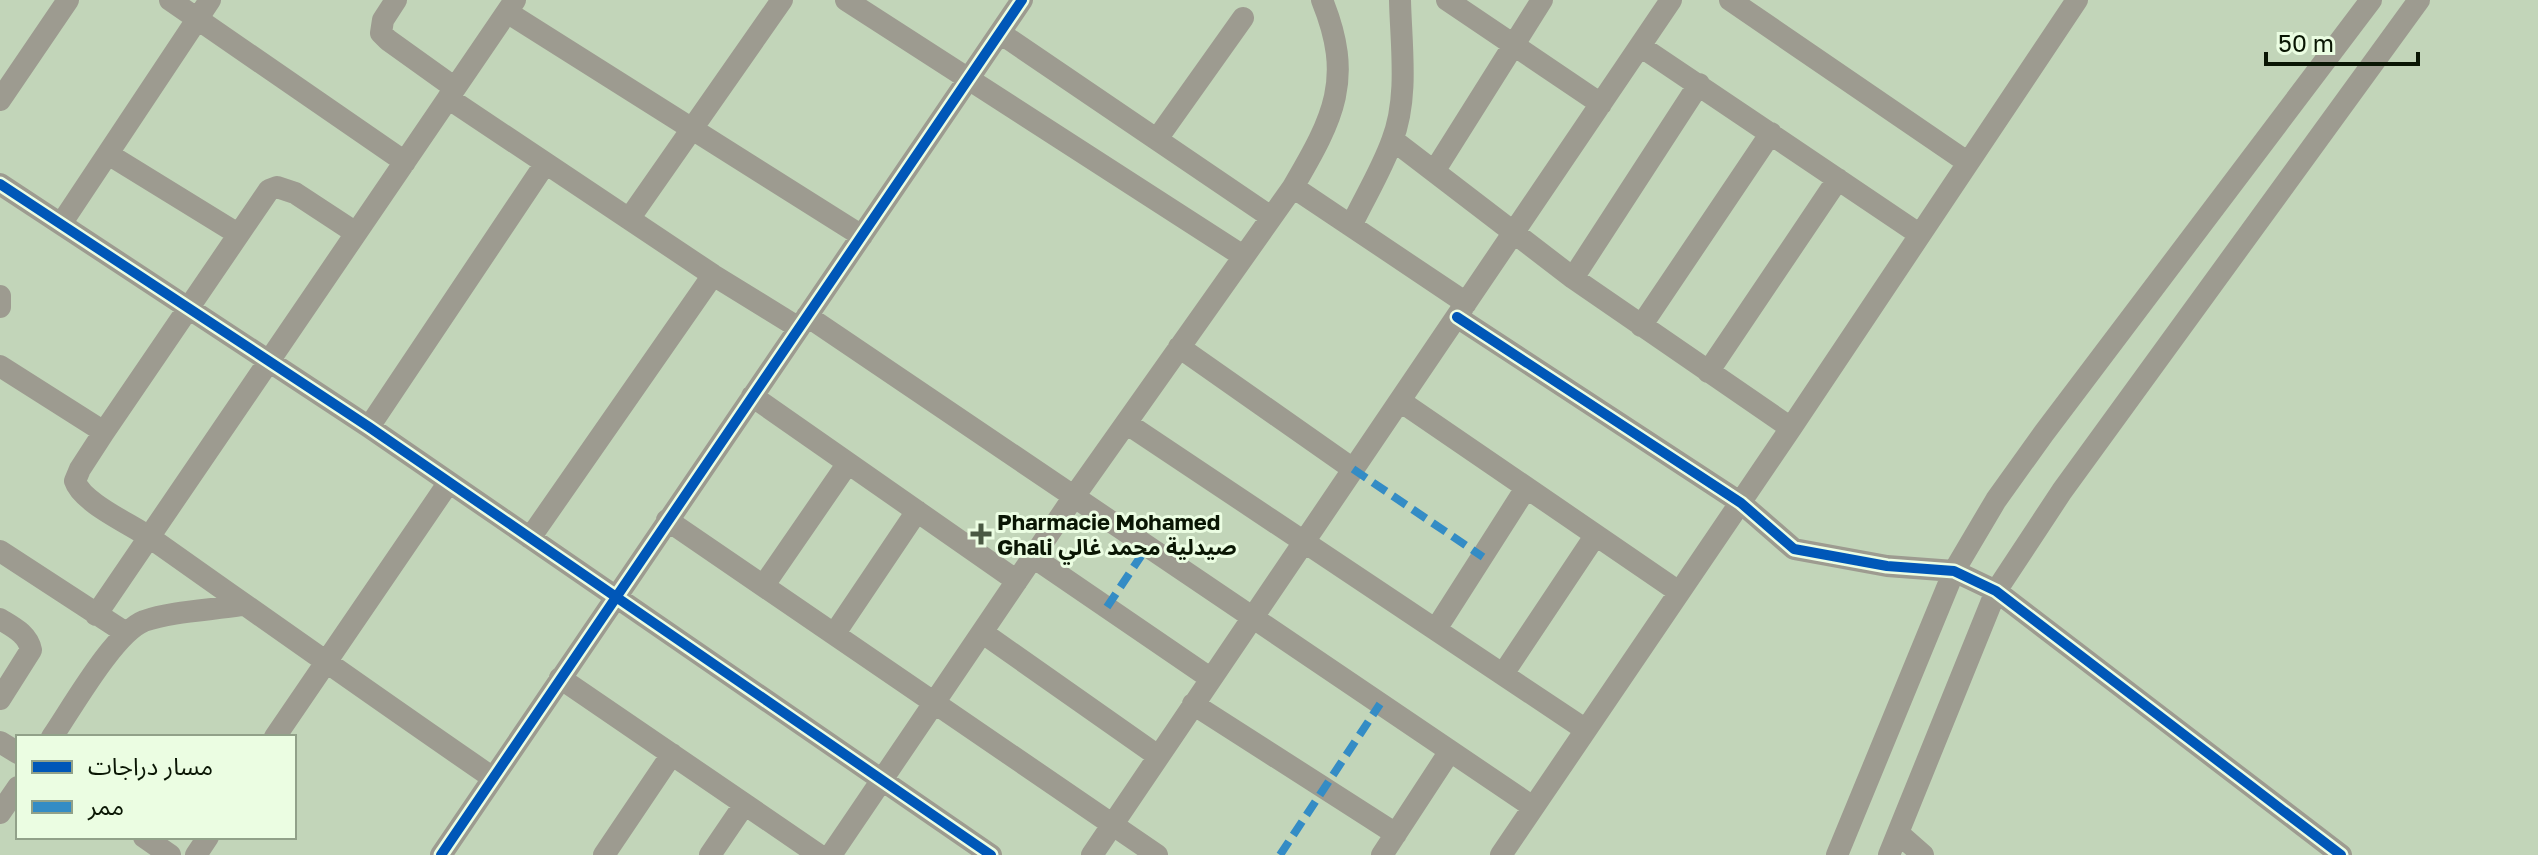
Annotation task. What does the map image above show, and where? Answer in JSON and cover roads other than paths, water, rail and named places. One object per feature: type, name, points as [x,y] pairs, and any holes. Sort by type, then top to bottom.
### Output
[{"type":"street","points":[[0,100],[68,0]]},
{"type":"street","points":[[170,0],[405,162]]},
{"type":"street","points":[[61,224],[210,0]]},
{"type":"street","points":[[396,0],[383,20],[381,33],[452,93],[545,164],[713,275],[803,322],[1073,498],[1533,807]]},
{"type":"street","points":[[629,219],[782,0]]},
{"type":"street","points":[[846,0],[1243,256]]},
{"type":"street","points":[[441,855],[1022,0]]},
{"type":"street","points":[[831,855],[1073,498],[1293,187],[1318,145],[1332,115],[1339,54],[1322,0]]},
{"type":"street","points":[[1352,224],[1393,140],[1402,89],[1400,0]]},
{"type":"street","points":[[1447,0],[1601,104]]},
{"type":"street","points":[[1435,170],[1542,0]]},
{"type":"street","points":[[1092,855],[1671,0]]},
{"type":"street","points":[[1730,0],[1967,162]]},
{"type":"street","points":[[1501,855],[2077,0]]},
{"type":"street","points":[[1837,855],[1954,571],[1996,500],[2371,0]]},
{"type":"street","points":[[1889,855],[1996,591],[2062,491],[2419,0]]},
{"type":"street","points":[[96,615],[511,6],[693,129],[862,236]]},
{"type":"street","points":[[1157,139],[1243,18]]},
{"type":"street","points":[[1000,33],[1271,217]]},
{"type":"street","points":[[1640,46],[1919,234]]},
{"type":"street","points":[[1573,278],[1699,84]]},
{"type":"street","points":[[1641,326],[1771,133]]},
{"type":"street","points":[[1393,140],[1573,278],[1791,428]]},
{"type":"street","points":[[108,154],[238,234]]},
{"type":"street","points":[[369,427],[545,164]]},
{"type":"street","points":[[1708,372],[1838,179]]},
{"type":"street","points":[[0,184],[369,427],[991,855]]},
{"type":"street","points":[[356,233],[295,193],[277,187],[263,197],[77,474],[77,489],[493,778]]},
{"type":"street","points":[[1293,187],[1352,224],[1462,310],[1741,503],[1794,549],[1887,566],[1954,571],[1996,591],[2341,855]]},
{"type":"street","points":[[530,538],[713,275]]},
{"type":"street","points":[[0,296],[0,307]]},
{"type":"street","points":[[1179,347],[1353,469]]},
{"type":"street","points":[[0,366],[104,432]]},
{"type":"street","points":[[752,396],[1017,581]]},
{"type":"street","points":[[1400,401],[1679,592]]},
{"type":"street","points":[[1126,423],[1586,730]]},
{"type":"street","points":[[764,585],[848,463]]},
{"type":"street","points":[[276,735],[449,482]]},
{"type":"street","points":[[1436,629],[1526,488]]},
{"type":"street","points":[[835,633],[917,511]]},
{"type":"street","points":[[667,520],[1157,855]]},
{"type":"street","points":[[1503,674],[1595,536]]},
{"type":"street","points":[[0,551],[126,633]]},
{"type":"street","points":[[1033,557],[1210,678]]},
{"type":"street","points":[[53,735],[126,633],[135,626],[155,618],[242,605]]},
{"type":"street","points":[[0,619],[24,636],[31,650],[0,699]]},
{"type":"street","points":[[983,633],[1158,756]]},
{"type":"street","points":[[560,678],[819,855]]},
{"type":"street","points":[[1193,704],[1396,834]]},
{"type":"street","points":[[1382,855],[1450,751]]},
{"type":"street","points":[[604,855],[672,754]]},
{"type":"street","points":[[0,813],[16,790]]},
{"type":"street","points":[[710,855],[744,805]]},
{"type":"street","points":[[1898,833],[1923,855]]},
{"type":"street","points":[[147,839],[167,854]]},
{"type":"place","name":"Pharmacie Mohamed Ghali صيدلية محمد غالي","points":[[981,534]]}]
